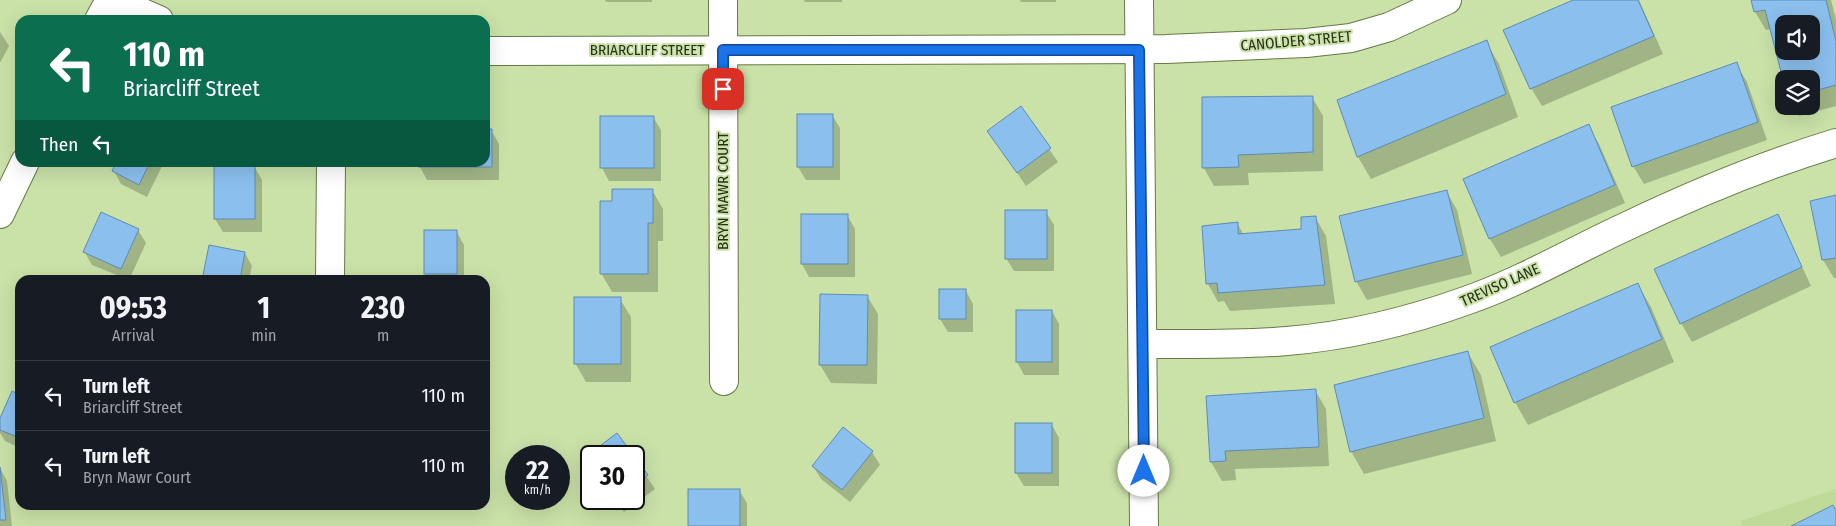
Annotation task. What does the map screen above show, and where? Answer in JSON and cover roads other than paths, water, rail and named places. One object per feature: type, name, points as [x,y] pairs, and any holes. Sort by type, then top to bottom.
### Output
[{"type":"street","points":[[102,15],[112,0],[147,15]]},
{"type":"street","name":"BRYN MAWR COURT","points":[[723,0],[724,381]]},
{"type":"street","points":[[1139,0],[1144,526]]},
{"type":"street","name":"CANOLDER STREET","points":[[1139,50],[1306,44],[1351,38],[1389,27],[1447,0]]},
{"type":"street","name":"BRIARCLIFF STREET","points":[[490,51],[1139,50]]},
{"type":"street","name":"TREVISO LANE","points":[[1143,344],[1287,341],[1376,327],[1432,312],[1499,287],[1627,226],[1768,164],[1836,142]]},
{"type":"street","points":[[0,214],[23,167]]},
{"type":"street","points":[[330,275],[331,167]]}]
